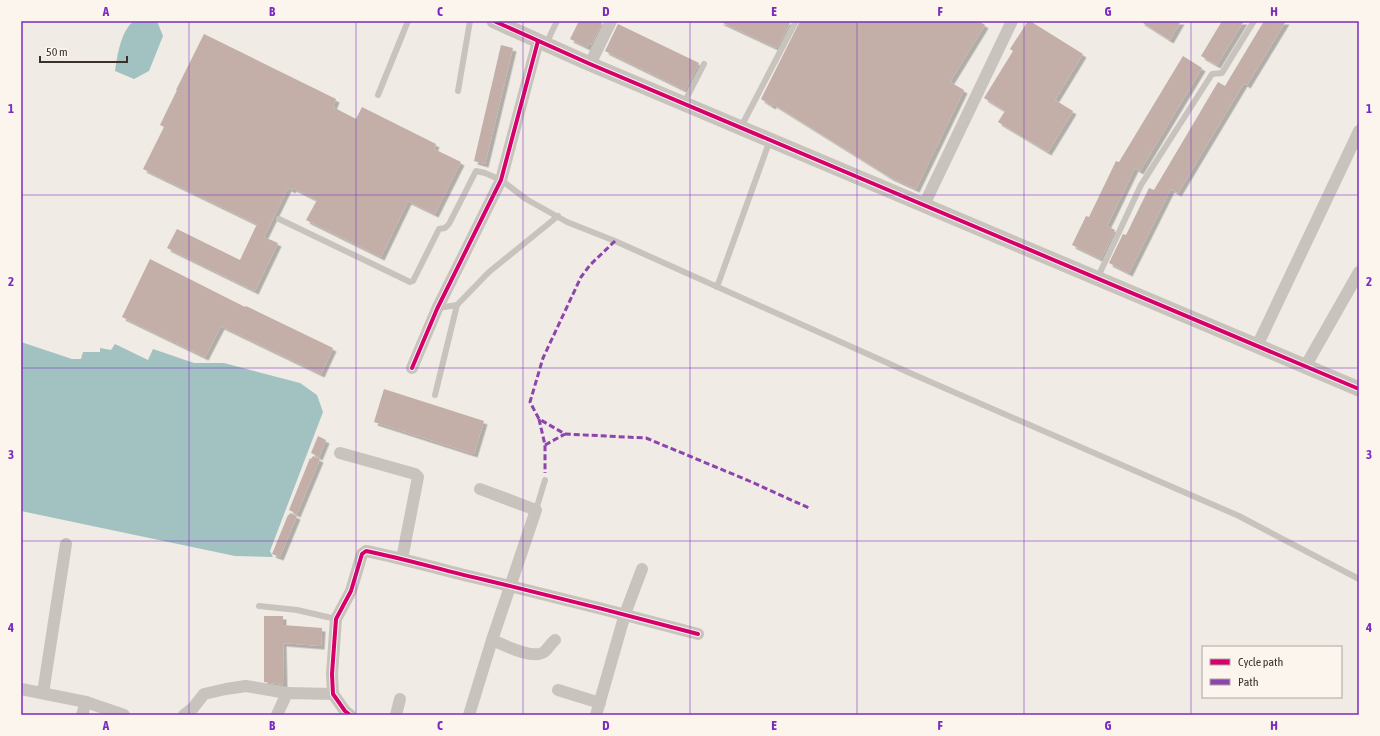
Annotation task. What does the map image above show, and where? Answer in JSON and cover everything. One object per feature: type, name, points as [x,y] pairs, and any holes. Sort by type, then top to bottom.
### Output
[{"type":"street","points":[[494,21],[590,64],[1359,389]]},
{"type":"street","points":[[590,64],[611,21]]},
{"type":"street","points":[[924,205],[1012,21]]},
{"type":"street","points":[[412,368],[436,309],[501,180],[542,42]]},
{"type":"street","points":[[1257,346],[1359,130]]},
{"type":"street","points":[[1305,366],[1359,272]]},
{"type":"street","points":[[340,453],[415,474],[418,477],[402,559]]},
{"type":"street","points":[[469,715],[492,640],[536,510],[480,489]]},
{"type":"street","points":[[43,693],[66,544]]},
{"type":"street","points":[[350,715],[345,711],[333,694],[332,674],[336,619],[351,591],[362,554],[366,551],[625,614],[698,634]]},
{"type":"street","points":[[596,715],[625,614],[642,569]]},
{"type":"street","points":[[492,640],[525,653],[537,655],[544,652],[555,640]]},
{"type":"street","points":[[184,715],[193,708],[204,694],[246,686],[287,693],[333,694]]},
{"type":"street","points":[[21,689],[86,702],[124,715]]},
{"type":"street","points":[[558,690],[600,703]]},
{"type":"street","points":[[277,715],[287,693]]},
{"type":"street","points":[[396,715],[400,699]]},
{"type":"street","points":[[82,715],[86,702]]},
{"type":"lane","points":[[378,95],[408,21]]},
{"type":"lane","points":[[458,91],[470,21]]},
{"type":"lane","points":[[542,42],[557,21]]},
{"type":"lane","points":[[741,127],[796,21]]},
{"type":"lane","points":[[1097,278],[1141,185],[1212,74],[1222,73],[1254,21]]},
{"type":"lane","points":[[684,103],[704,64]]},
{"type":"lane","points":[[717,287],[770,140]]},
{"type":"lane","points":[[279,219],[410,282],[413,281],[440,229],[445,228],[449,224],[476,171],[485,173],[501,180],[526,199],[567,222],[615,241],[910,373],[1239,516],[1359,579]]},
{"type":"lane","points":[[435,395],[458,305],[489,272],[558,216]]},
{"type":"lane","points":[[436,309],[458,305]]},
{"type":"lane","points":[[536,510],[545,480]]},
{"type":"lane","points":[[259,606],[298,610],[336,619]]},
{"type":"water","points":[[134,21],[157,21],[163,36],[149,71],[134,79],[115,71],[118,51],[123,37],[126,30]]},
{"type":"water","points":[[21,342],[72,359],[81,359],[83,352],[100,352],[100,348],[111,350],[115,344],[148,360],[153,349],[194,363],[224,363],[300,383],[317,395],[323,412],[270,551],[273,557],[235,556],[21,511]]},
{"type":"building","points":[[579,21],[603,21],[591,45],[589,43],[587,47],[570,39]]},
{"type":"building","points":[[719,21],[791,21],[777,48]]},
{"type":"building","points":[[800,21],[979,21],[985,25],[950,82],[964,90],[916,189],[890,177],[773,104],[772,106],[761,99]]},
{"type":"building","points":[[1028,21],[1083,54],[1055,100],[1073,111],[1048,152],[998,122],[1005,111],[984,98],[1013,51],[1010,49]]},
{"type":"building","points":[[1140,21],[1181,21],[1170,40]]},
{"type":"building","points":[[1222,21],[1244,21],[1217,65],[1201,56]]},
{"type":"building","points":[[1264,21],[1286,21],[1247,85],[1244,83],[1178,193],[1171,189],[1129,273],[1109,263],[1123,234],[1126,235],[1149,188],[1154,190],[1218,82],[1225,86]]},
{"type":"building","points":[[618,24],[699,63],[685,90],[605,51]]},
{"type":"building","points":[[204,34],[336,99],[333,107],[356,119],[362,107],[436,144],[434,149],[461,162],[435,214],[408,201],[381,257],[306,220],[317,200],[293,188],[292,190],[288,188],[264,237],[278,243],[255,291],[167,248],[177,229],[240,260],[257,224],[143,169],[164,127],[160,125]]},
{"type":"building","points":[[501,45],[513,48],[485,164],[474,161]]},
{"type":"building","points":[[1183,56],[1202,68],[1140,171],[1135,168],[1107,226],[1115,230],[1101,259],[1072,245],[1086,216],[1089,217],[1116,161],[1119,162]]},
{"type":"building","points":[[150,259],[245,307],[246,306],[333,348],[321,374],[221,326],[205,357],[122,317]]},
{"type":"building","points":[[384,389],[484,421],[474,454],[374,422]]},
{"type":"building","points":[[318,436],[326,440],[319,457],[311,453]]},
{"type":"building","points":[[313,456],[320,459],[297,514],[289,510],[310,458],[311,459]]},
{"type":"building","points":[[290,513],[297,516],[280,557],[272,554]]},
{"type":"building","points":[[264,616],[283,616],[283,625],[322,628],[321,646],[283,643],[284,685],[264,682]]},
{"type":"marked path","points":[[615,241],[590,265],[581,277],[543,358],[530,402],[539,419],[565,434],[646,438],[747,480],[809,508]]},
{"type":"marked path","points":[[539,419],[545,445],[545,473]]},
{"type":"marked path","points":[[545,445],[565,434]]},
{"type":"cycle path","points":[[494,21],[590,64],[1359,389]]},
{"type":"cycle path","points":[[412,368],[437,309],[501,180],[538,41]]},
{"type":"cycle path","points":[[350,715],[345,711],[333,694],[332,674],[336,619],[351,591],[362,554],[366,551],[698,634]]}]
